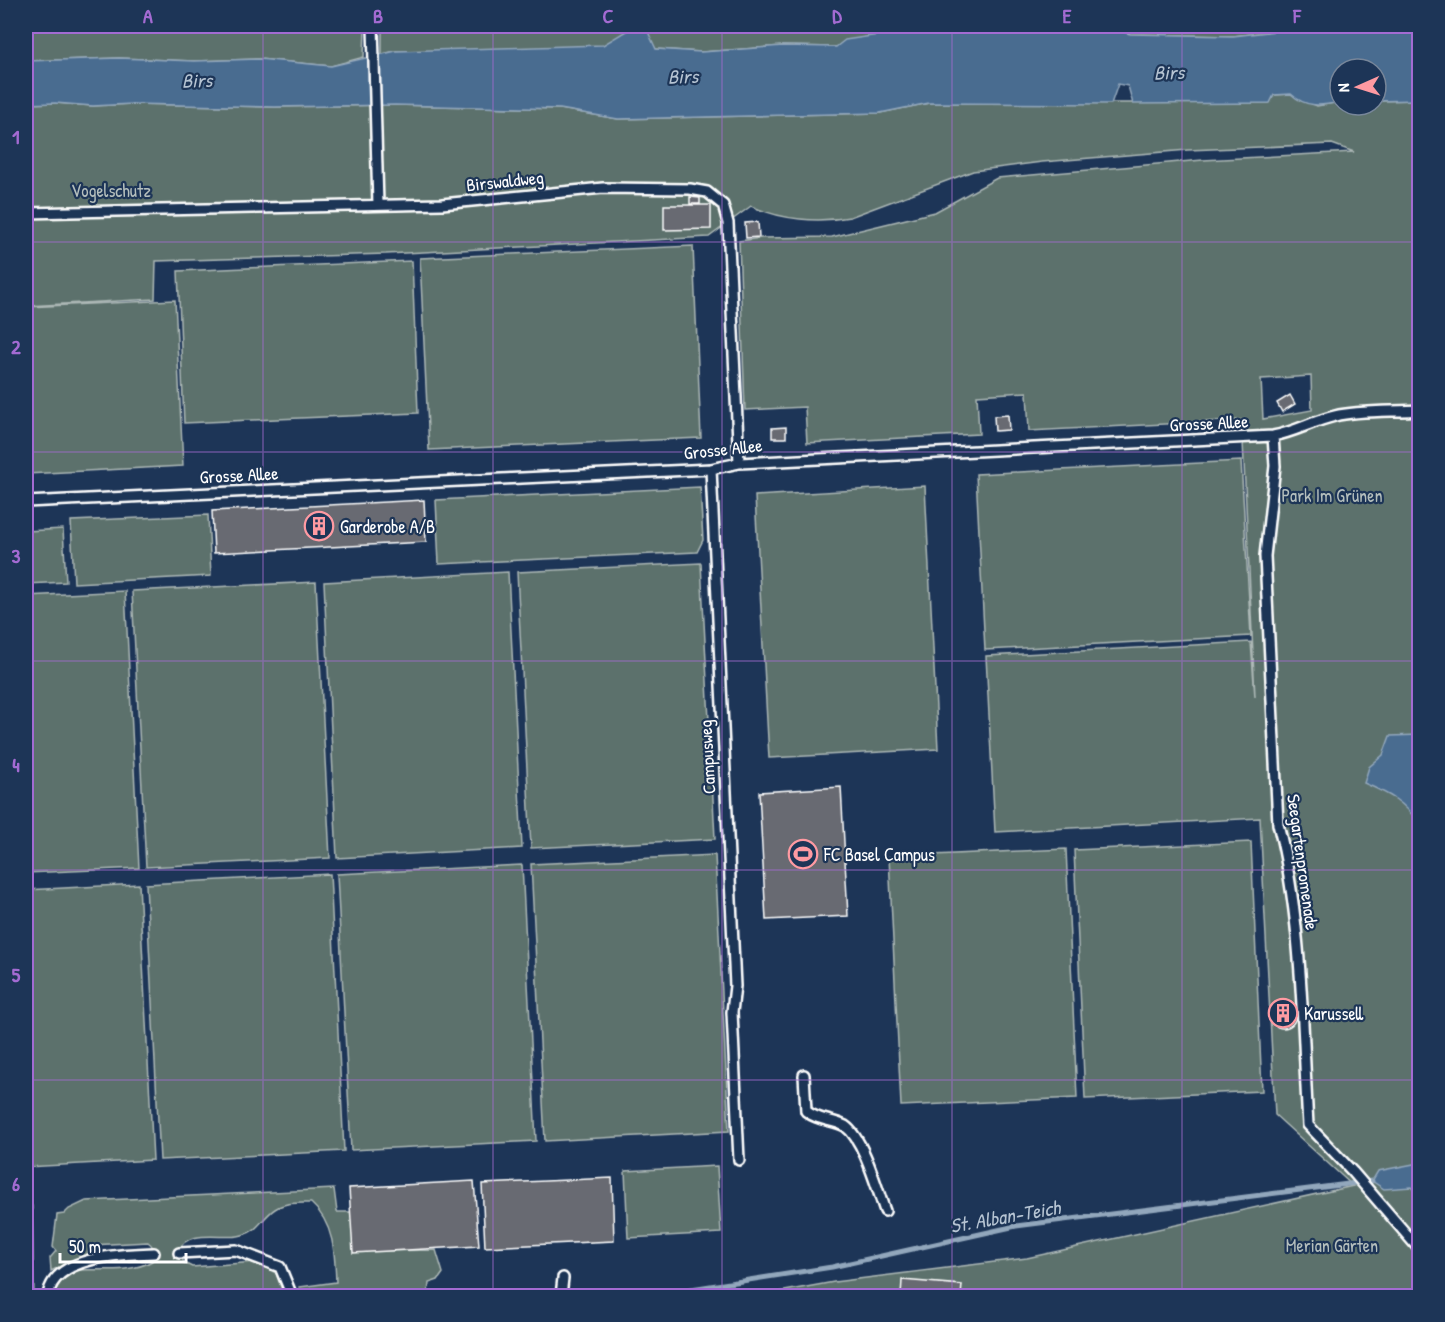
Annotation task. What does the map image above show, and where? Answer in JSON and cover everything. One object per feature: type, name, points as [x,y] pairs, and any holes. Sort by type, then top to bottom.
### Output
[{"type":"lane","points":[[373,26],[378,205]]},
{"type":"lane","name":"Birswaldweg","points":[[26,213],[442,204],[603,188],[690,189],[707,192],[723,205],[728,223],[739,463]]},
{"type":"lane","name":"Grosse Allee","points":[[26,502],[711,469],[739,463],[1273,436],[1290,433],[1309,423],[1337,415],[1419,410]]},
{"type":"lane","name":"Seegartenpromenade","points":[[1273,436],[1275,466],[1265,556],[1278,824],[1295,909],[1308,1125],[1353,1172],[1419,1250]]},
{"type":"lane","name":"Campusweg","points":[[711,469],[735,986],[732,1012],[739,1160]]},
{"type":"lane","points":[[804,1075],[806,1111],[814,1117],[844,1126],[857,1138],[885,1211]]},
{"type":"lane","points":[[179,1253],[236,1250],[251,1255],[280,1267],[292,1296]]},
{"type":"lane","points":[[48,1296],[49,1286],[59,1273],[88,1261],[121,1254],[154,1253]]},
{"type":"lane","points":[[561,1296],[563,1278]]},
{"type":"green space","points":[[26,26],[365,26],[364,57],[331,66],[259,59],[194,61],[119,58],[26,61]]},
{"type":"green space","points":[[382,26],[916,26],[836,47],[783,46],[701,52],[656,49],[396,51],[382,54]]},
{"type":"green space","points":[[1103,26],[1320,26],[1233,36],[1130,34]]},
{"type":"green space","points":[[1292,94],[1317,106],[1328,104],[1328,117],[1388,117],[1388,101],[1419,100],[1419,1296],[757,1296],[834,1282],[1027,1258],[1353,1186],[1275,1115],[1260,818],[995,832],[986,656],[1251,642],[1255,697],[1242,420],[1029,431],[1027,392],[977,395],[979,434],[807,443],[805,407],[745,410],[739,241],[761,238],[832,237],[935,212],[997,178],[1203,160],[1354,152],[1332,144],[1188,150],[1042,162],[973,171],[850,217],[825,220],[800,219],[751,206],[709,237],[386,254],[156,261],[155,299],[26,306],[26,104],[275,107],[395,105],[560,109],[618,119],[880,113],[929,103],[1269,103],[1274,95]],"holes":[[[1311,376],[1312,410],[1263,419],[1261,379]]]},
{"type":"green space","points":[[693,246],[701,438],[429,450],[420,258]]},
{"type":"green space","points":[[412,261],[418,413],[184,423],[178,271]]},
{"type":"green space","points":[[175,300],[183,466],[26,474],[26,307]]},
{"type":"green space","points":[[1241,461],[1251,636],[985,650],[976,474]]},
{"type":"green space","points":[[925,486],[938,749],[769,758],[755,496]]},
{"type":"green space","points":[[700,487],[703,540],[697,552],[439,564],[436,500]]},
{"type":"green space","points":[[208,515],[211,576],[74,583],[71,521]]},
{"type":"green space","points":[[63,529],[66,582],[26,584],[26,531]]},
{"type":"green space","points":[[701,563],[715,839],[531,848],[517,572]]},
{"type":"green space","points":[[508,572],[522,848],[337,858],[324,582]]},
{"type":"green space","points":[[316,582],[330,858],[146,867],[132,591]]},
{"type":"green space","points":[[125,591],[139,868],[26,873],[26,596]]},
{"type":"green space","points":[[1251,842],[1262,1091],[1085,1099],[1074,850]]},
{"type":"green space","points":[[1066,849],[1077,1098],[901,1106],[889,857]]},
{"type":"green space","points":[[715,855],[729,1131],[545,1141],[531,864]]},
{"type":"green space","points":[[522,865],[536,1141],[351,1150],[337,874]]},
{"type":"green space","points":[[330,874],[344,1151],[160,1160],[146,884]]},
{"type":"green space","points":[[139,884],[153,1160],[26,1167],[26,890]]},
{"type":"green space","points":[[717,1166],[721,1233],[628,1238],[625,1171]]},
{"type":"green space","points":[[334,1189],[337,1212],[351,1212],[372,1251],[436,1250],[443,1273],[438,1280],[429,1283],[428,1293],[412,1296],[303,1296],[299,1287],[336,1282],[334,1250],[329,1229],[319,1211],[311,1203],[302,1203],[288,1204],[275,1209],[251,1232],[231,1237],[205,1236],[189,1239],[179,1250],[184,1263],[192,1267],[255,1262],[276,1273],[284,1296],[54,1296],[62,1280],[78,1270],[126,1269],[152,1261],[153,1248],[148,1242],[91,1245],[88,1253],[51,1271],[50,1258],[56,1251],[53,1247],[57,1215],[64,1214],[86,1201]]},
{"type":"green space","points":[[26,1206],[32,1206],[34,1296],[26,1296]]},
{"type":"water","name":"Birs","points":[[631,26],[652,26],[649,34],[656,49],[701,52],[783,46],[836,47],[845,40],[899,32],[916,26],[1103,26],[1130,34],[1233,36],[1320,26],[1419,26],[1419,100],[1388,101],[1388,57],[1328,57],[1328,104],[1320,105],[1302,102],[1291,94],[1274,95],[1270,103],[1133,104],[1128,86],[1118,84],[1111,104],[929,103],[880,113],[618,119],[560,109],[395,105],[275,107],[26,104],[26,61],[119,58],[194,61],[259,59],[331,66],[396,51],[603,45]]},
{"type":"water","points":[[1420,735],[1419,824],[1408,809],[1395,799],[1364,783],[1369,767],[1383,755],[1390,736]]},
{"type":"water","points":[[1419,1163],[1419,1195],[1412,1187],[1384,1189],[1372,1181],[1378,1171]]},
{"type":"building","points":[[690,197],[700,198],[700,204],[690,204]]},
{"type":"building","points":[[664,205],[711,205],[711,229],[664,230]]},
{"type":"building","points":[[758,222],[759,237],[746,238],[745,223]]},
{"type":"building","points":[[1290,395],[1295,404],[1282,412],[1277,403]]},
{"type":"building","points":[[1008,415],[1009,430],[995,431],[994,416]]},
{"type":"building","points":[[786,427],[786,438],[772,438],[772,428]]},
{"type":"building","name":"Garderobe A/B","points":[[424,500],[426,542],[214,553],[212,511]]},
{"type":"building","name":"FC Basel Campus","points":[[841,787],[848,916],[766,920],[759,792]]},
{"type":"building","name":"Karussell","points":[[1283,1002],[1292,1006],[1296,1015],[1292,1024],[1283,1028],[1274,1024],[1270,1015],[1274,1006]]},
{"type":"building","points":[[612,1178],[614,1241],[485,1247],[482,1184]]},
{"type":"building","points":[[474,1181],[479,1246],[353,1253],[349,1188]]},
{"type":"building","points":[[902,1280],[962,1285],[961,1296],[901,1296]]},
{"type":"building","points":[[845,1291],[901,1296],[845,1296]]},
{"type":"waterway","name":"St. Alban-Teich","points":[[646,1296],[832,1267],[1016,1226],[1372,1181]]},
{"type":"place","name":"Garderobe A/B","points":[[319,526]]},
{"type":"place","name":"FC Basel Campus","points":[[803,854]]},
{"type":"place","name":"Karussell","points":[[1283,1013]]},
{"type":"park label","name":"Vogelschutz","points":[[111,190]]},
{"type":"park label","name":"Park Im Grünen","points":[[1332,495]]},
{"type":"park label","name":"Merian Gärten","points":[[1332,1245]]}]
